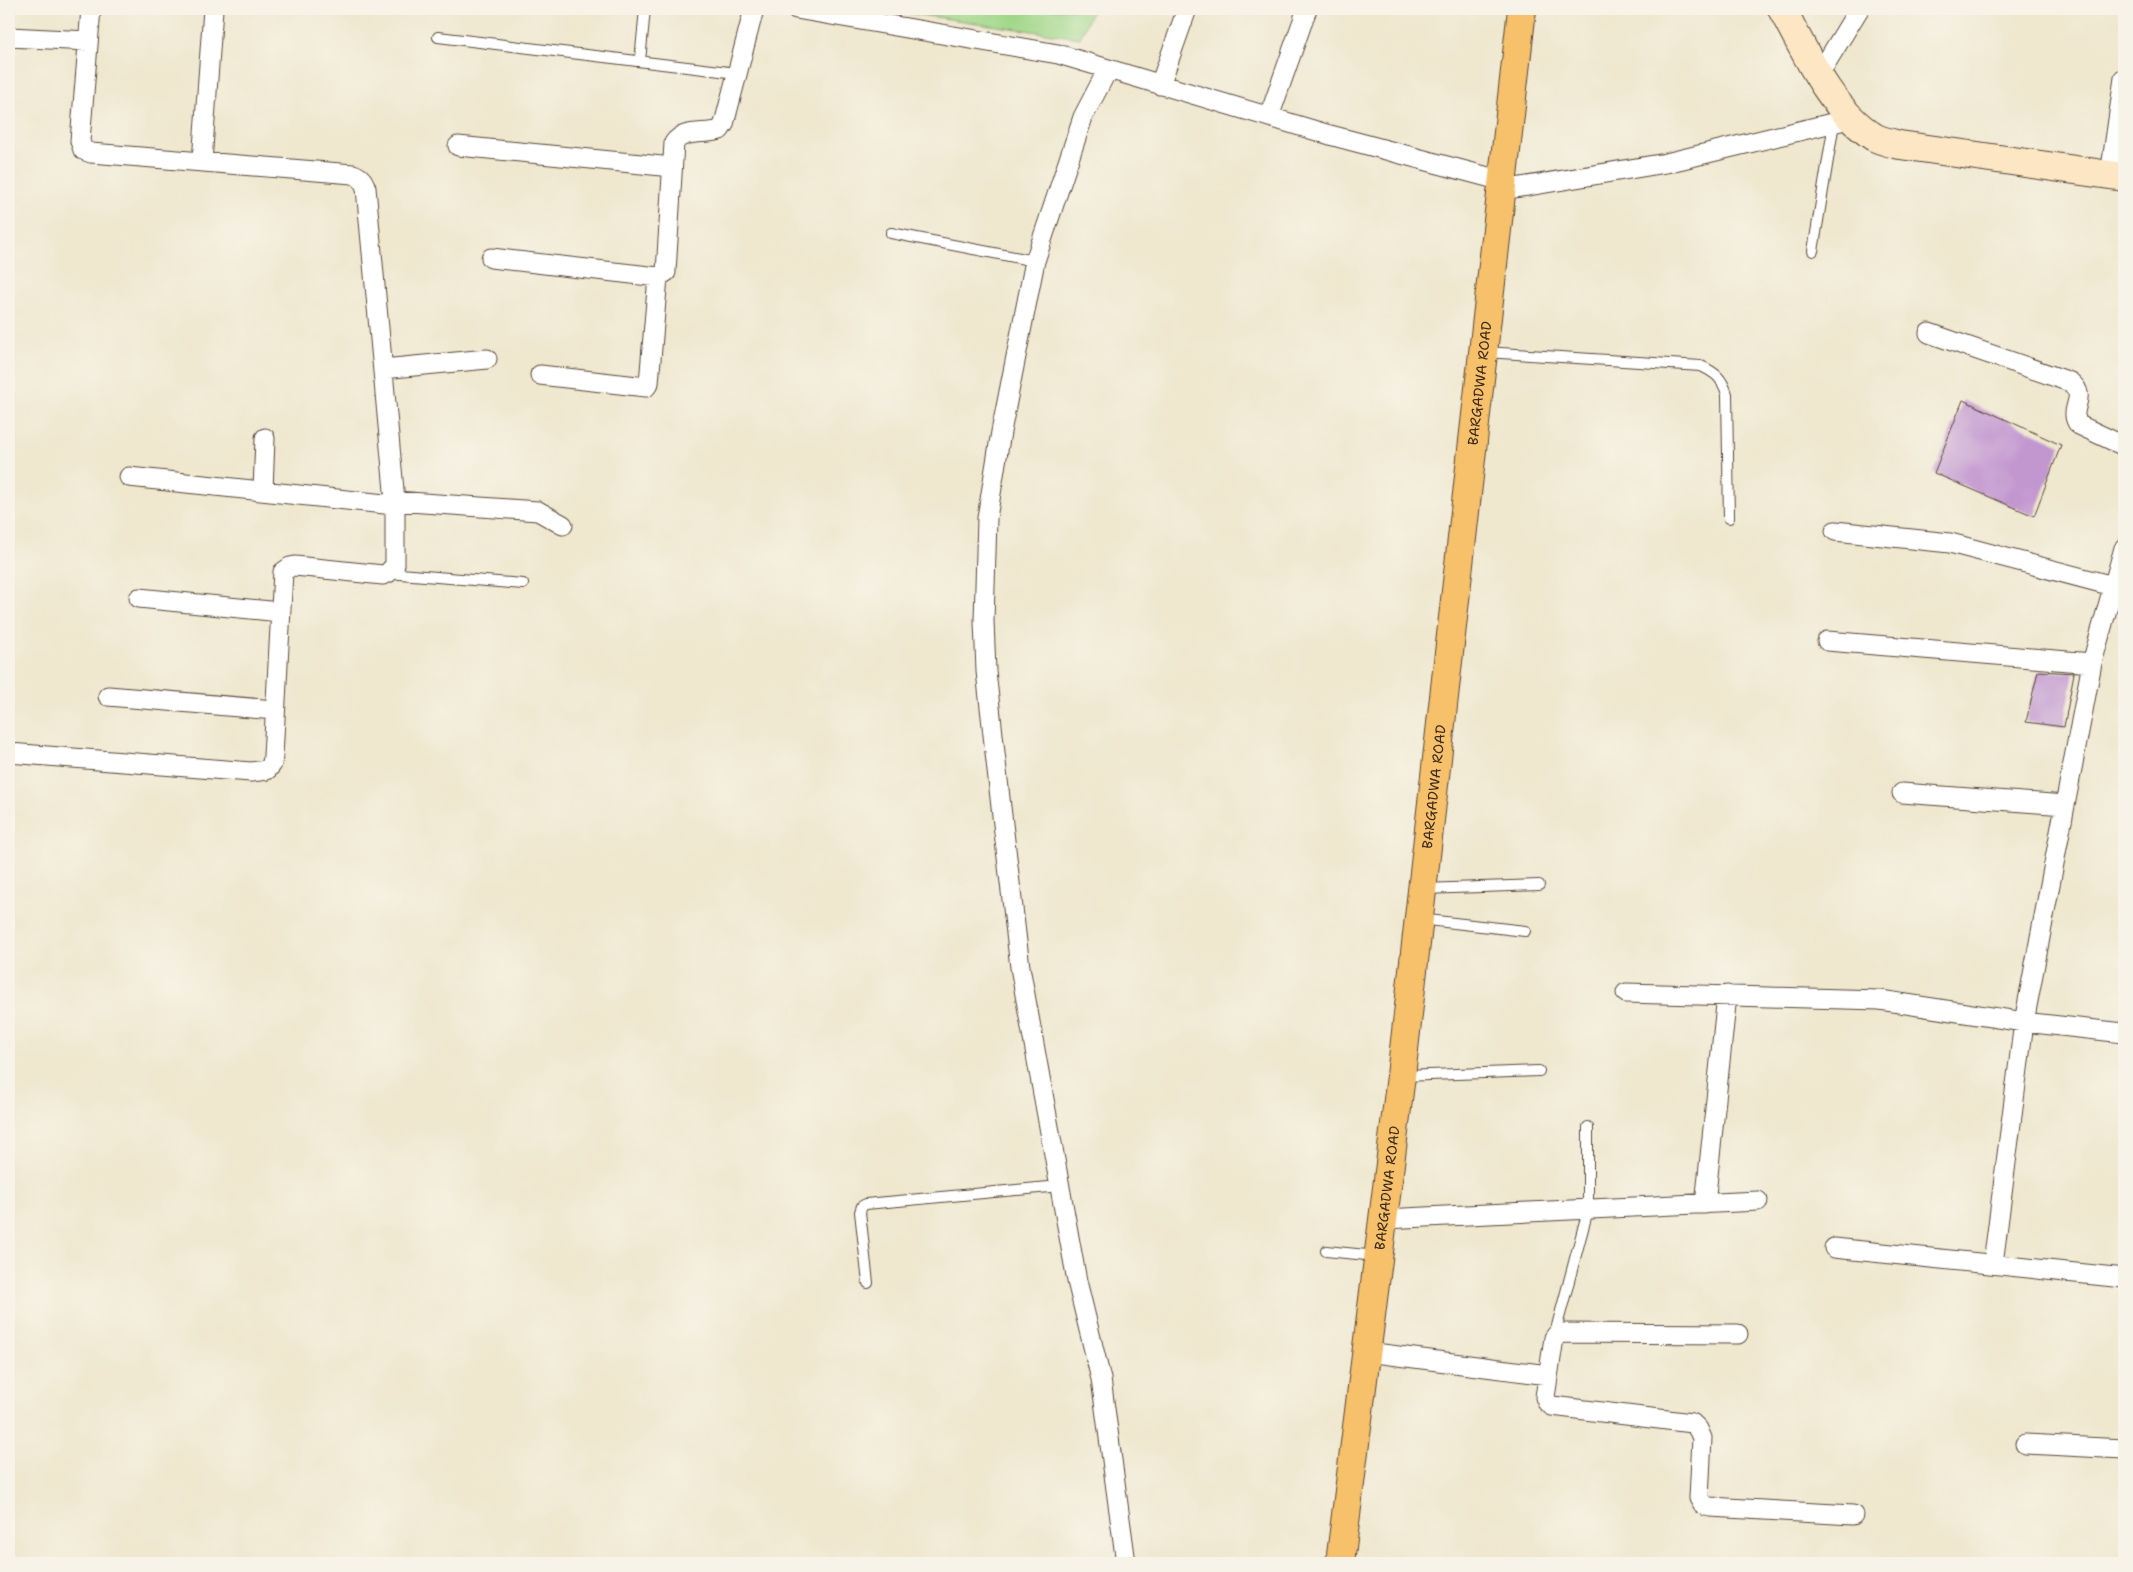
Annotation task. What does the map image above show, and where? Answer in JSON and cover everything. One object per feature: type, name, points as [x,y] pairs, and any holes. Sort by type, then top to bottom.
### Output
[{"type":"main road","name":"BARGADWA ROAD","points":[[1340,1563],[1384,1219],[1423,889],[1485,352],[1522,9]]},
{"type":"street","points":[[9,753],[260,772],[267,770],[272,764],[282,577],[286,569],[290,567],[383,575],[388,574],[394,564],[395,503],[364,181],[353,174],[91,153],[82,150],[80,141],[91,9]]},
{"type":"street","points":[[202,162],[212,9]]},
{"type":"street","points":[[491,258],[658,277],[666,272],[674,143],[677,137],[720,130],[724,124],[754,9]]},
{"type":"street","points":[[796,9],[1043,51],[1503,186],[1666,163],[1844,121]]},
{"type":"street","points":[[1160,85],[1187,9]]},
{"type":"street","points":[[1269,117],[1307,9]]},
{"type":"street","points":[[1782,9],[1830,57]]},
{"type":"street","points":[[1859,9],[1830,57],[1824,87],[1844,121],[1876,138],[1900,145],[2117,176],[2124,78]]},
{"type":"street","points":[[9,37],[88,41]]},
{"type":"street","points":[[1108,69],[1083,117],[1035,261],[1001,432],[987,518],[984,621],[986,671],[1020,967],[1078,1281],[1102,1379],[1126,1563]]},
{"type":"street","points":[[458,146],[672,167]]},
{"type":"street","points":[[540,375],[646,387],[649,383],[658,277]]},
{"type":"street","points":[[1929,333],[2070,382],[2078,388],[2080,396],[2074,413],[2075,420],[2079,425],[2124,446]]},
{"type":"street","points":[[383,368],[487,360]]},
{"type":"street","points":[[263,491],[265,438]]},
{"type":"street","points":[[130,477],[395,503],[538,511],[562,525]]},
{"type":"street","points":[[1835,531],[1950,543],[2113,586]]},
{"type":"street","points":[[1994,1264],[2024,1022],[2092,663],[2124,548]]},
{"type":"street","points":[[139,598],[280,612]]},
{"type":"street","points":[[1827,641],[2092,663]]},
{"type":"street","points":[[108,696],[275,710]]},
{"type":"street","points":[[1902,793],[2065,805]]},
{"type":"street","points":[[1626,993],[1880,1000],[2024,1022],[2124,1033]]},
{"type":"street","points":[[1705,1204],[1727,995]]},
{"type":"street","points":[[1384,1219],[1758,1201]]},
{"type":"street","points":[[1834,1248],[2124,1278]]},
{"type":"street","points":[[1738,1334],[1558,1332],[1554,1338],[1545,1397],[1552,1406],[1692,1424],[1698,1429],[1702,1438],[1699,1498],[1703,1505],[1710,1507],[1852,1515]]},
{"type":"street","points":[[1367,1352],[1548,1376]]},
{"type":"street","points":[[2025,1444],[2124,1449]]},
{"type":"lane","points":[[640,61],[645,9]]},
{"type":"lane","points":[[438,37],[737,73]]},
{"type":"lane","points":[[1814,251],[1844,121]]},
{"type":"lane","points":[[891,233],[1035,261]]},
{"type":"lane","points":[[1485,352],[1701,366],[1714,372],[1723,380],[1727,394],[1729,518]]},
{"type":"lane","points":[[388,574],[523,584]]},
{"type":"lane","points":[[1423,889],[1539,885]]},
{"type":"lane","points":[[1419,919],[1524,931]]},
{"type":"lane","points":[[1401,1076],[1539,1071]]},
{"type":"lane","points":[[1554,1338],[1588,1210],[1588,1127]]},
{"type":"lane","points":[[868,1283],[860,1212],[862,1206],[866,1204],[1060,1186]]},
{"type":"lane","points":[[1326,1251],[1379,1256]]},
{"type":"green space","points":[[880,9],[1093,9],[1080,38]]},
{"type":"building","points":[[1963,400],[2061,445],[2034,516],[1934,473]]},
{"type":"building","points":[[2038,671],[2074,673],[2064,727],[2026,722]]}]
